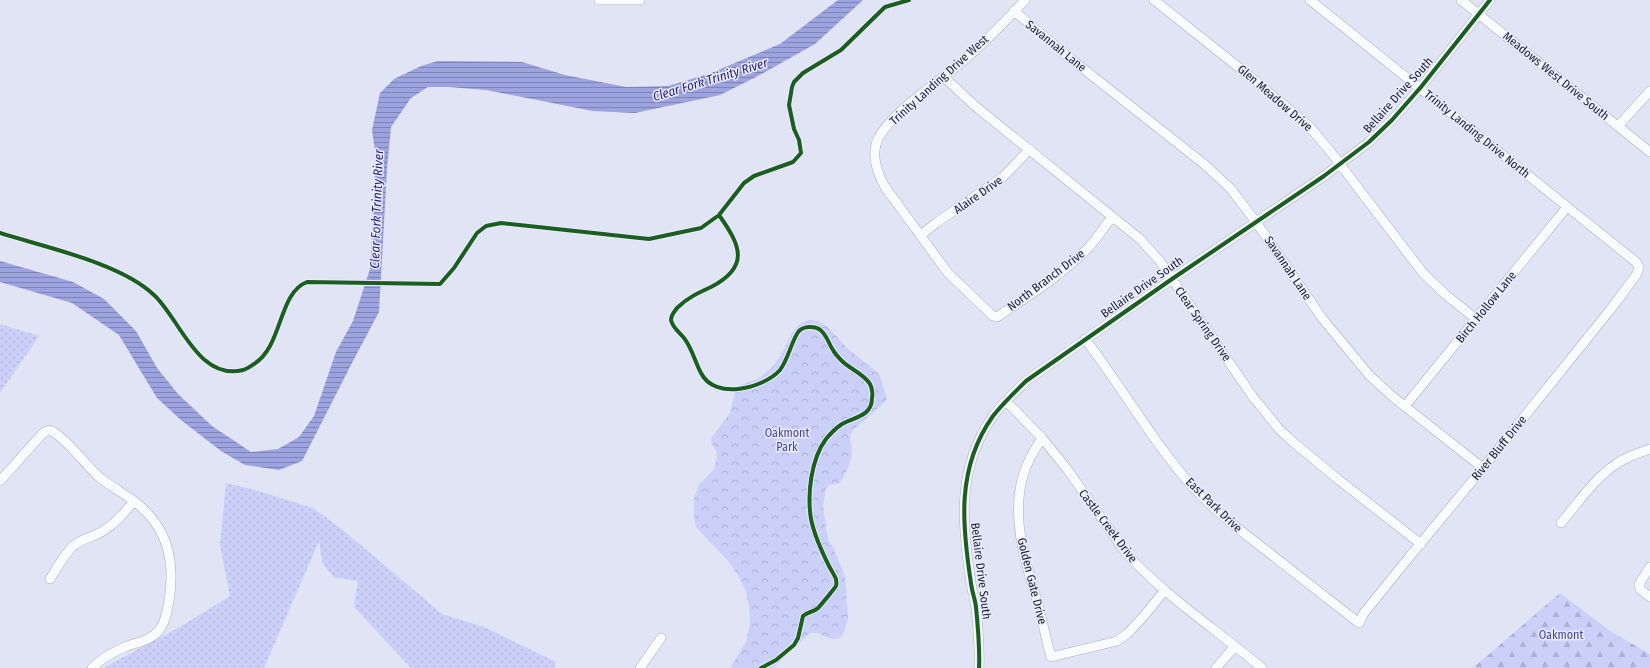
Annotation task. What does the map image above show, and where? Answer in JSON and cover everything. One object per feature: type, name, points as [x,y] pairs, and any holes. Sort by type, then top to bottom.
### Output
[{"type":"street","points":[[599,0],[640,0]]},
{"type":"street","name":"Trinity Landing Drive West","points":[[921,235],[885,187],[878,174],[876,147],[879,138],[892,120],[959,64],[1025,0]]},
{"type":"street","name":"Glen Meadow Drive","points":[[1154,0],[1247,74],[1309,126],[1340,164],[1423,273],[1446,295],[1476,319]]},
{"type":"street","name":"Trinity Landing Drive North","points":[[1310,0],[1421,87],[1636,262],[1639,267],[1638,271]]},
{"type":"street","name":"Meadows West Drive South","points":[[1461,0],[1650,152]]},
{"type":"street","name":"Bellaire Drive South","points":[[979,668],[980,658],[976,606],[971,584],[964,515],[966,485],[973,457],[981,437],[993,417],[1006,401],[1026,381],[1340,164],[1369,142],[1392,120],[1421,87],[1490,0]]},
{"type":"street","name":"Savannah Lane","points":[[1014,11],[1071,59],[1204,164],[1235,193],[1335,337],[1369,375],[1405,406],[1483,468]]},
{"type":"street","name":"Clear Spring Drive","points":[[944,77],[975,106],[1140,239],[1159,260],[1253,397],[1279,429],[1339,480],[1421,544]]},
{"type":"street","points":[[1618,126],[1650,90]]},
{"type":"street","name":"Alaire Drive","points":[[921,235],[1003,177],[1030,150]]},
{"type":"street","name":"Birch Hollow Lane","points":[[1405,406],[1567,207]]},
{"type":"street","name":"North Branch Drive","points":[[921,235],[948,273],[991,315],[997,317],[1037,290],[1078,258],[1089,247],[1112,217]]},
{"type":"street","name":"River Bluff Drive","points":[[1359,623],[1364,613],[1610,310],[1638,271]]},
{"type":"street","name":"East Park Drive","points":[[1085,339],[1108,369],[1168,456],[1193,487],[1213,507],[1241,531],[1359,623]]},
{"type":"street","name":"Castle Creek Drive","points":[[1006,401],[1042,438],[1067,469],[1126,553],[1145,573],[1262,668]]},
{"type":"street","points":[[0,481],[44,432],[50,430],[101,478],[134,501],[149,515],[156,525],[170,556],[172,582],[167,613],[159,630],[153,636],[112,653],[92,668]]},
{"type":"street","name":"Golden Gate Drive","points":[[1042,438],[1031,456],[1022,477],[1018,504],[1018,521],[1024,557],[1051,657],[1117,641],[1136,625],[1165,590]]},
{"type":"street","points":[[1562,523],[1592,486],[1616,464],[1634,455],[1650,450],[1650,444]]},
{"type":"street","points":[[50,579],[62,560],[74,546],[111,526],[121,517],[134,501]]},
{"type":"street","points":[[1650,567],[1638,584],[1650,598]]},
{"type":"street","points":[[640,668],[661,638]]},
{"type":"street","points":[[1216,668],[1235,646]]},
{"type":"street","points":[[980,658],[983,668]]},
{"type":"green space","name":"Oakmont Park","points":[[809,320],[817,321],[828,327],[848,349],[879,374],[887,398],[885,402],[853,430],[850,435],[852,453],[850,464],[840,483],[829,485],[826,489],[823,506],[828,540],[833,547],[845,576],[848,617],[845,630],[840,638],[831,639],[815,633],[810,633],[773,668],[730,668],[746,642],[750,623],[749,606],[746,592],[738,575],[728,561],[696,527],[694,520],[694,498],[699,485],[714,469],[717,457],[716,451],[711,442],[712,437],[730,413],[736,387],[757,379],[767,372],[780,356],[797,327]]},
{"type":"green space","points":[[0,324],[39,336],[0,393]]},
{"type":"green space","points":[[226,483],[255,490],[313,508],[343,530],[442,614],[484,627],[556,662],[554,668],[411,668],[354,607],[358,581],[333,577],[322,562],[319,541],[264,668],[103,668],[180,627],[230,596],[220,546]]},
{"type":"green space","name":"Oakmont","points":[[1560,593],[1610,631],[1650,654],[1650,668],[1473,668]]},
{"type":"water","name":"Clear Fork Trinity River","points":[[838,0],[863,0],[815,44],[720,95],[635,113],[593,111],[486,90],[449,87],[428,87],[411,98],[391,127],[387,169],[379,312],[302,461],[279,470],[245,465],[221,451],[181,420],[157,398],[119,335],[72,303],[0,282],[0,261],[73,282],[104,299],[136,331],[157,368],[178,394],[212,426],[251,452],[278,449],[299,437],[314,416],[336,352],[353,321],[370,269],[374,203],[375,151],[372,130],[380,93],[394,79],[421,66],[438,61],[522,62],[565,75],[626,87],[668,86],[711,73],[780,44]]},
{"type":"cycle path","points":[[0,233],[81,257],[122,274],[140,284],[154,295],[191,346],[202,357],[214,366],[227,371],[243,370],[254,364],[263,356],[276,333],[285,308],[291,297],[298,288],[307,282],[440,284],[454,268],[477,233],[486,226],[501,223],[649,239],[701,228],[719,215],[744,183],[754,176],[793,162],[801,153],[799,140],[794,129],[789,105],[794,82],[803,73],[841,50],[885,7],[909,0]]},
{"type":"cycle path","points":[[979,668],[976,607],[971,586],[965,540],[965,497],[967,476],[973,456],[981,436],[993,416],[1026,381],[1172,279],[1324,176],[1369,142],[1392,120],[1421,87],[1490,0]]},
{"type":"cycle path","points":[[719,215],[736,245],[738,254],[737,263],[724,279],[681,304],[673,314],[671,320],[674,327],[687,342],[701,373],[708,382],[717,387],[728,389],[740,389],[763,382],[780,370],[799,331],[806,327],[812,327],[822,331],[836,354],[845,364],[861,374],[867,380],[871,386],[872,392],[869,409],[862,415],[842,424],[826,439],[817,456],[811,477],[811,519],[821,549],[836,579],[836,586],[818,608],[803,616],[798,638],[794,645],[776,660],[761,668]]}]
